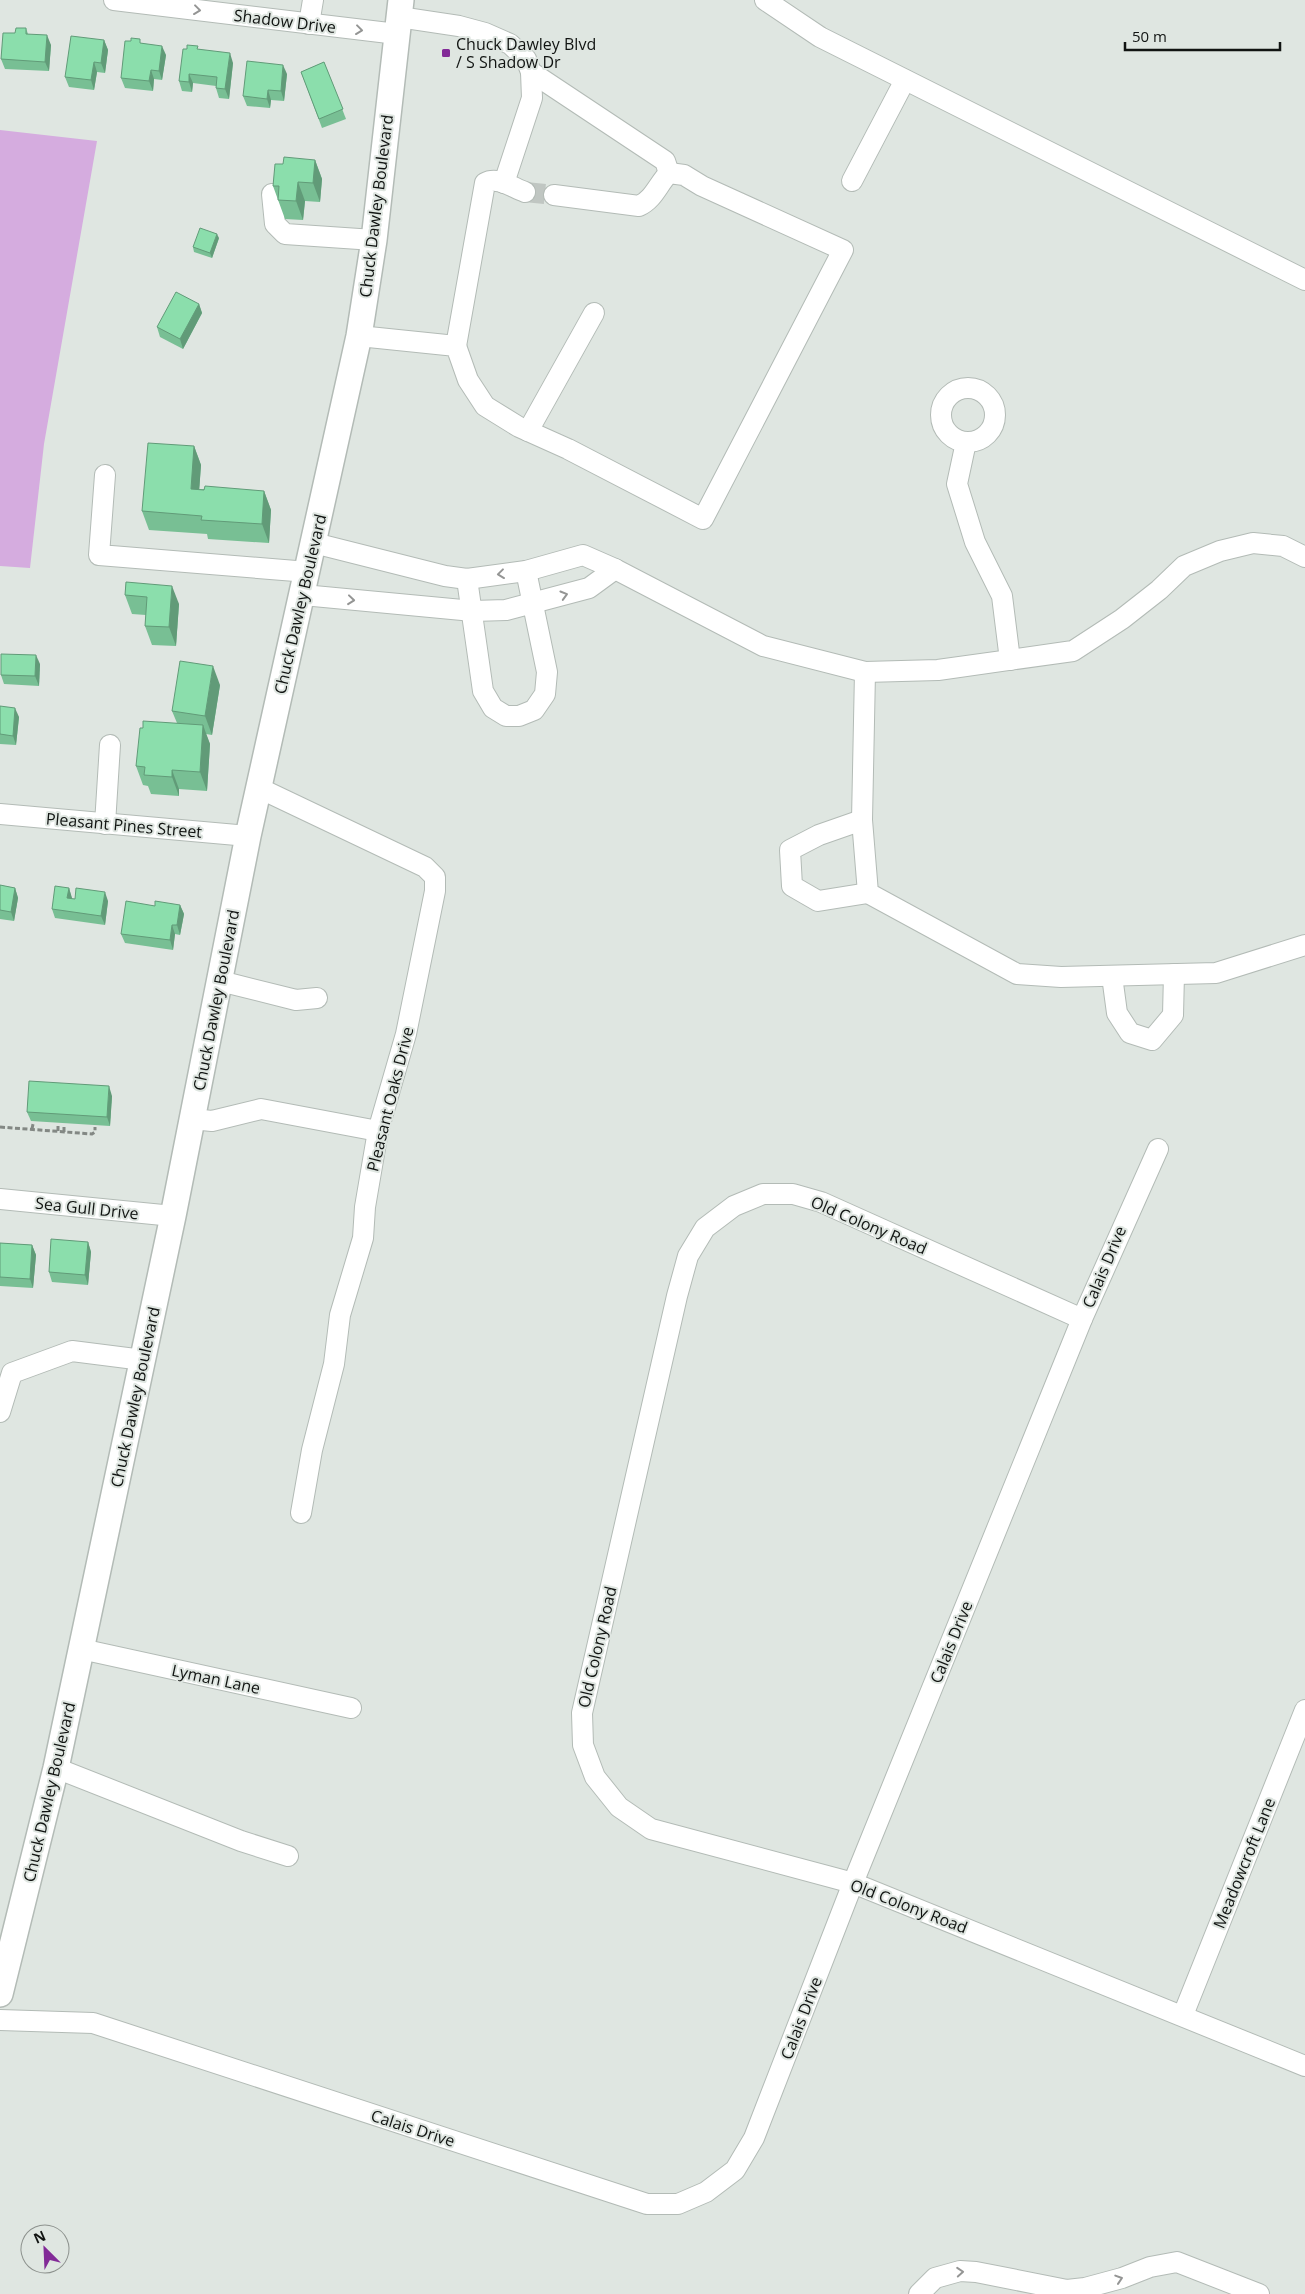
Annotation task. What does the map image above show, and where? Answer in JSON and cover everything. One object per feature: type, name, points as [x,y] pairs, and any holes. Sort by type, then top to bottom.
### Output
[{"type":"main road","name":"Chuck Dawley Boulevard","points":[[0,1994],[56,1768],[173,1216],[248,836],[359,336],[374,240],[399,17]]},
{"type":"street","name":"Shadow Drive","points":[[114,0],[309,24],[399,17],[451,25],[485,33],[510,44],[526,60],[531,72]]},
{"type":"street","points":[[309,24],[313,0]]},
{"type":"street","points":[[765,0],[820,37],[1305,280]]},
{"type":"street","points":[[531,72],[666,161],[670,173]]},
{"type":"street","points":[[504,183],[532,98],[531,72]]},
{"type":"street","points":[[852,181],[905,80]]},
{"type":"street","points":[[525,192],[491,180],[485,183],[456,346],[468,380],[485,406],[528,431],[703,519],[843,250],[702,186],[684,175],[670,173],[663,179],[646,203],[639,206],[554,195]]},
{"type":"street","points":[[272,194],[275,224],[284,234],[374,240]]},
{"type":"street","points":[[528,431],[594,313]]},
{"type":"street","points":[[359,336],[456,346]]},
{"type":"street","points":[[966,442],[957,484],[975,542],[1002,596],[1010,660]]},
{"type":"street","points":[[105,475],[99,554],[473,611],[506,610],[589,588],[615,569]]},
{"type":"street","points":[[314,543],[445,576],[467,579],[526,571],[583,555],[615,569],[763,646],[865,672],[938,670],[1073,651],[1130,613],[1159,590],[1184,566],[1220,551],[1253,544],[1275,545],[1282,546],[1305,557]]},
{"type":"street","points":[[467,579],[483,692],[493,708],[506,716],[519,716],[534,710],[545,694],[547,672],[526,571]]},
{"type":"street","points":[[865,672],[862,820],[868,893]]},
{"type":"street","points":[[105,824],[110,745]]},
{"type":"street","name":"Pleasant Oaks Drive","points":[[259,788],[425,867],[435,877],[435,890],[406,1034],[378,1131],[365,1207],[363,1238],[340,1315],[334,1364],[312,1450],[301,1513]]},
{"type":"street","name":"Pleasant Pines Street","points":[[0,814],[248,836]]},
{"type":"street","points":[[862,820],[819,835],[790,850],[792,886],[818,901],[868,893],[1017,974],[1061,978],[1216,973],[1305,945]]},
{"type":"street","points":[[1112,976],[1117,1013],[1130,1033],[1152,1040],[1173,1015],[1174,974]]},
{"type":"street","points":[[220,982],[296,1000],[317,998]]},
{"type":"street","points":[[192,1119],[212,1121],[261,1109],[378,1131]]},
{"type":"street","name":"Calais Drive","points":[[0,2020],[93,2023],[647,2204],[678,2204],[706,2192],[735,2170],[754,2138],[853,1883],[1082,1319],[1158,1149]]},
{"type":"street","name":"Old Colony Road","points":[[1082,1319],[821,1202],[794,1194],[763,1194],[734,1206],[705,1228],[688,1256],[582,1713],[583,1745],[595,1777],[619,1807],[651,1829],[853,1883],[1305,2066]]},
{"type":"street","name":"Sea Gull Drive","points":[[0,1199],[173,1216]]},
{"type":"street","points":[[0,1412],[12,1373],[72,1351],[143,1360]]},
{"type":"street","name":"Lyman Lane","points":[[81,1649],[351,1708]]},
{"type":"street","name":"Meadowcroft Lane","points":[[1183,2015],[1305,1710]]},
{"type":"street","points":[[56,1768],[241,1841],[288,1856]]},
{"type":"street","points":[[919,2294],[935,2278],[960,2271],[976,2272],[1067,2290],[1085,2288],[1122,2278],[1150,2267],[1177,2262],[1259,2294]]},
{"type":"path","points":[[32,1129],[33,1124]]},
{"type":"path","points":[[58,1125],[58,1131]]},
{"type":"path","points":[[64,1125],[64,1132]]},
{"type":"path","points":[[0,1127],[89,1134],[95,1132],[95,1128]]},
{"type":"path","points":[[89,1127],[89,1134]]},
{"type":"shaded area","points":[[0,130],[97,141],[44,444],[30,568],[0,566]]},
{"type":"building","points":[[16,28],[26,28],[26,34],[47,35],[45,62],[1,59],[3,33],[15,33]]},
{"type":"building","points":[[71,36],[104,40],[101,63],[94,62],[91,80],[65,77]]},
{"type":"building","points":[[131,38],[140,39],[140,43],[162,46],[159,71],[151,70],[149,81],[121,78],[125,41],[131,41]]},
{"type":"building","points":[[187,45],[198,46],[197,49],[230,53],[225,89],[216,88],[217,77],[189,74],[189,82],[179,81],[183,49],[187,49]]},
{"type":"building","points":[[247,61],[283,65],[281,91],[268,90],[267,99],[243,96]]},
{"type":"building","points":[[324,62],[343,109],[319,119],[301,72]]},
{"type":"building","points":[[284,157],[315,160],[313,183],[298,182],[296,201],[278,200],[279,186],[273,186],[275,164],[283,164]]},
{"type":"building","points":[[200,228],[217,234],[210,253],[193,247]]},
{"type":"building","points":[[176,292],[199,304],[180,339],[157,327]]},
{"type":"building","points":[[148,443],[194,446],[191,489],[204,490],[205,486],[264,491],[262,524],[201,520],[202,516],[142,511]]},
{"type":"building","points":[[126,582],[172,586],[169,627],[145,626],[147,597],[125,595]]},
{"type":"building","points":[[1,654],[36,655],[35,676],[1,675]]},
{"type":"building","points":[[180,661],[213,666],[205,716],[172,711]]},
{"type":"building","points":[[0,706],[15,708],[13,736],[0,734]]},
{"type":"building","points":[[143,721],[203,725],[200,772],[172,770],[172,777],[144,775],[145,767],[136,766],[140,728],[143,728]]},
{"type":"building","points":[[0,885],[15,888],[11,912],[0,910]]},
{"type":"building","points":[[55,886],[69,888],[67,898],[75,899],[76,888],[105,892],[101,916],[52,909]]},
{"type":"building","points":[[126,901],[155,906],[155,901],[180,905],[177,925],[172,925],[170,940],[121,934]]},
{"type":"building","points":[[29,1081],[109,1086],[107,1117],[27,1112]]},
{"type":"building","points":[[51,1239],[88,1242],[85,1275],[49,1272]]},
{"type":"building","points":[[0,1243],[32,1245],[30,1279],[0,1277]]},
{"type":"tunnel","points":[[525,192],[554,195]]},
{"type":"place","name":"Chuck Dawley Blvd / S Shadow Dr","points":[[446,53]]}]
